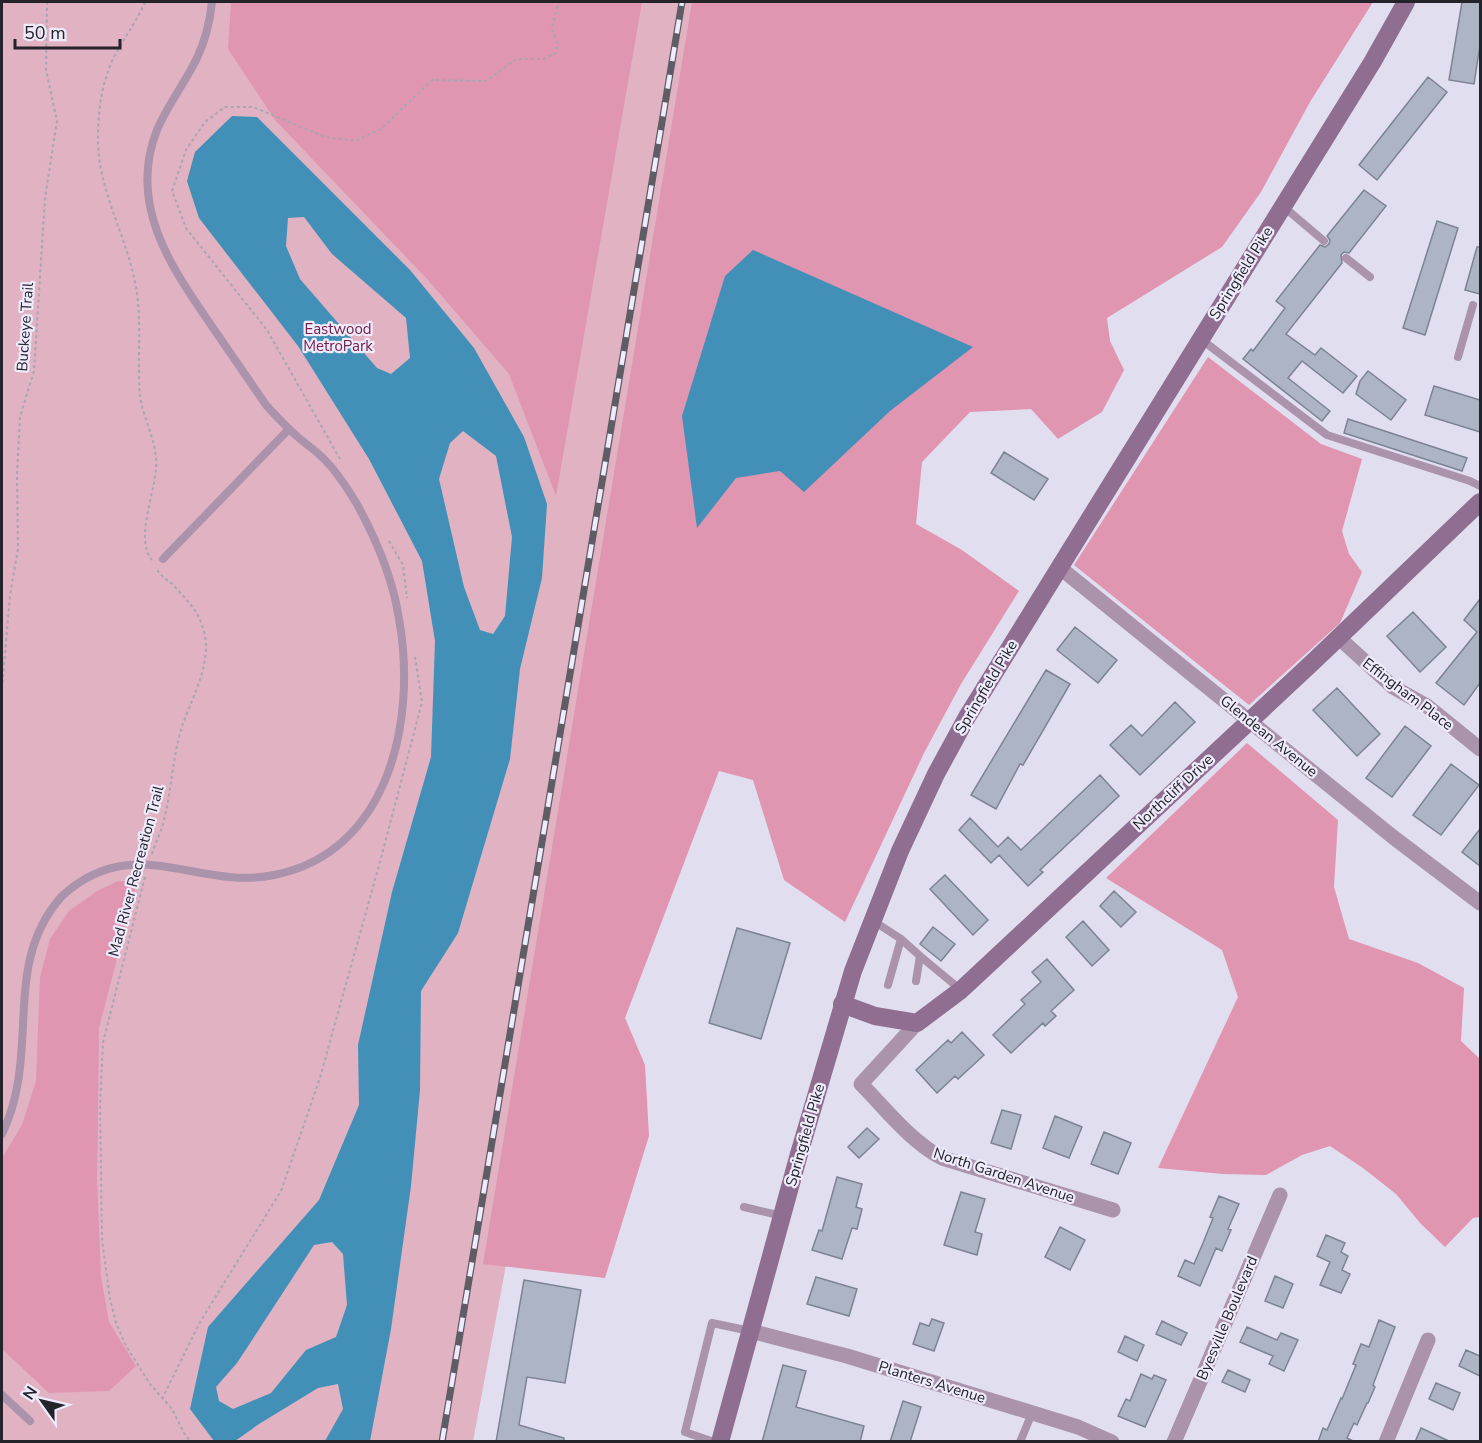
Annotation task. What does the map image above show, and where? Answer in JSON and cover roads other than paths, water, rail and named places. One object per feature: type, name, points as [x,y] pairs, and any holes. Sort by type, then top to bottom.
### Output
[{"type":"main road","name":"Springfield Pike","points":[[720,1442],[842,1004],[871,919],[936,774],[967,717],[1373,61],[1406,2]]},
{"type":"main road","name":"Northcliff Drive","points":[[917,1023],[961,990],[1480,502]]},
{"type":"main road","points":[[842,1004],[875,1016],[917,1023]]},
{"type":"street","name":"Glendean Avenue","points":[[1059,567],[1375,822],[1480,903]]},
{"type":"street","name":"Effingham Place","points":[[1338,637],[1393,687],[1427,706],[1480,749]]},
{"type":"street","name":"North Garden Avenue","points":[[917,1023],[861,1084],[919,1142],[942,1158],[1113,1210]]},
{"type":"street","name":"Byesville Boulevard","points":[[1174,1442],[1280,1195]]},
{"type":"street","name":"Planters Avenue","points":[[750,1331],[847,1356],[1078,1427],[1112,1442]]},
{"type":"street","points":[[1386,1442],[1428,1341]]},
{"type":"lane","points":[[2,1134],[11,1111],[19,1070],[21,965],[26,947],[37,925],[63,895],[78,883],[112,868],[148,863],[235,879],[255,878],[296,869],[335,848],[355,830],[368,814],[381,791],[391,763],[403,705],[404,676],[399,618],[392,588],[375,539],[356,502],[324,459],[289,429],[266,405],[171,267],[157,234],[149,199],[148,169],[154,139],[164,115],[200,51],[211,16],[212,2]]},
{"type":"lane","points":[[1282,206],[1324,241]]},
{"type":"lane","points":[[1346,258],[1370,277]]},
{"type":"lane","points":[[1458,357],[1473,305]]},
{"type":"lane","points":[[1200,339],[1327,435],[1480,486]]},
{"type":"lane","points":[[162,559],[289,429]]},
{"type":"lane","points":[[871,919],[901,939],[961,990]]},
{"type":"lane","points":[[888,985],[901,939]]},
{"type":"lane","points":[[916,981],[920,956]]},
{"type":"lane","points":[[744,1207],[782,1216]]},
{"type":"lane","points":[[714,1442],[685,1432],[712,1323],[750,1331]]},
{"type":"lane","points":[[2,1395],[30,1421]]},
{"type":"lane","points":[[1020,1442],[1032,1413]]},
{"type":"water","points":[[232,116],[257,117],[410,270],[474,348],[524,437],[547,504],[542,578],[520,669],[510,759],[458,933],[421,991],[420,1090],[411,1186],[391,1329],[370,1441],[325,1441],[343,1409],[338,1384],[318,1388],[235,1441],[214,1441],[190,1409],[208,1327],[319,1200],[359,1105],[358,1045],[392,892],[431,757],[435,641],[422,561],[369,459],[298,346],[199,218],[187,181],[195,152]],"holes":[[[304,217],[332,254],[406,318],[410,358],[391,374],[377,368],[300,279],[286,246],[288,218]],[[463,431],[496,456],[512,537],[505,616],[493,634],[480,630],[464,587],[439,479],[450,443]],[[332,1242],[343,1254],[347,1305],[336,1337],[306,1350],[271,1393],[233,1409],[219,1401],[216,1387],[237,1363],[314,1245]]]},
{"type":"water","points":[[753,250],[973,347],[890,411],[804,492],[780,471],[736,478],[697,528],[682,416],[725,276]]},
{"type":"railway","points":[[442,1442],[682,2]]},
{"type":"park label","name":"Eastwood MetroPark","points":[[338,338]]}]
